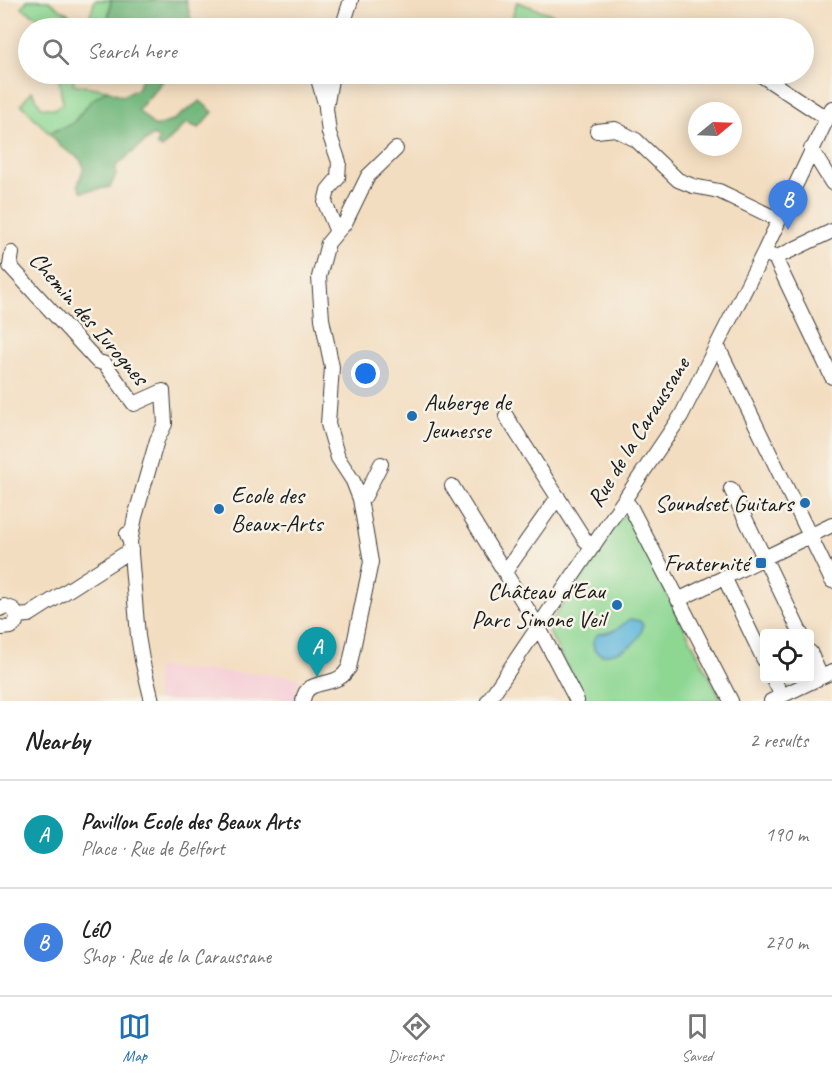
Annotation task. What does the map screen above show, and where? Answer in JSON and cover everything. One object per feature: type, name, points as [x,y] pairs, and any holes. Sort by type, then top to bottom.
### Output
[{"type":"street","points":[[345,18],[351,0]]},
{"type":"street","points":[[319,84],[326,108],[329,133],[339,162],[338,178],[328,190],[325,203],[337,232]]},
{"type":"street","points":[[326,108],[330,84]]},
{"type":"street","points":[[777,84],[829,113]]},
{"type":"street","name":"Rue de la Caraussane","points":[[488,701],[681,416],[717,345],[770,255],[779,220],[829,113]]},
{"type":"street","points":[[597,131],[615,129],[636,140],[678,180],[693,186],[719,191],[779,220]]},
{"type":"street","points":[[303,699],[308,688],[341,677],[349,668],[371,562],[363,497],[338,458],[328,424],[332,367],[322,319],[319,277],[328,243],[345,223],[368,176],[396,149]]},
{"type":"street","points":[[812,149],[832,183]]},
{"type":"street","points":[[832,231],[770,255],[832,377]]},
{"type":"street","name":"Chemin des Ivrognes","points":[[12,252],[10,266],[97,361],[105,363],[134,404],[163,391],[165,424],[157,440],[129,541]]},
{"type":"street","points":[[717,345],[832,581]]},
{"type":"street","points":[[506,416],[585,540],[593,547]]},
{"type":"street","points":[[363,497],[381,464]]},
{"type":"street","points":[[453,486],[539,628],[577,701]]},
{"type":"street","points":[[731,489],[799,629]]},
{"type":"street","points":[[505,572],[558,497]]},
{"type":"street","points":[[624,500],[631,508],[731,701]]},
{"type":"street","points":[[678,600],[832,525]]},
{"type":"street","points":[[17,616],[29,615],[129,541]]},
{"type":"street","points":[[129,541],[141,652],[152,701]]},
{"type":"street","points":[[724,577],[760,650]]},
{"type":"street","points":[[0,609],[4,606],[13,609],[17,616],[16,622],[11,627],[0,627]]},
{"type":"street","points":[[774,683],[776,698],[827,674],[814,657]]},
{"type":"shaded area","points":[[157,667],[299,677],[297,701],[157,701],[155,691]]},
{"type":"green space","points":[[27,0],[47,0],[69,14],[66,18],[39,18],[22,8]]},
{"type":"green space","points":[[95,0],[111,0],[108,18],[89,18]]},
{"type":"green space","points":[[111,0],[186,0],[190,18],[112,18],[109,16]]},
{"type":"green space","points":[[517,2],[554,15],[553,18],[512,18]]},
{"type":"green space","points":[[60,84],[107,90],[91,101],[72,124],[49,133],[21,104],[32,91],[41,107],[55,109],[63,103]]},
{"type":"green space","points":[[139,84],[160,84],[138,110],[155,127],[172,121],[200,101],[213,112],[199,128],[186,123],[162,148],[157,145],[159,139],[153,135],[116,166],[116,175],[110,187],[82,192],[78,185],[84,167],[79,158],[61,147],[49,133],[72,124],[91,101],[107,90],[123,96],[137,89]]},
{"type":"green space","name":"Château d'Eau Parc Simone Veil","points":[[621,516],[627,516],[722,701],[584,701],[547,628]]},
{"type":"water","points":[[630,619],[640,621],[643,625],[638,638],[633,643],[609,654],[602,655],[594,650],[593,641],[598,634],[616,630]]},
{"type":"place","name":"LéO","points":[[788,230]]},
{"type":"place","name":"Auberge de Jeunesse","points":[[412,416]]},
{"type":"place","name":"Soundset Guitars","points":[[805,503]]},
{"type":"place","name":"Ecole des Beaux-Arts","points":[[219,509]]},
{"type":"place","name":"Fraternité","points":[[761,563]]},
{"type":"place","name":"Château d'Eau Parc Simone Veil","points":[[617,605]]},
{"type":"place","name":"Pavillon Ecole des Beaux Arts","points":[[317,677]]}]
